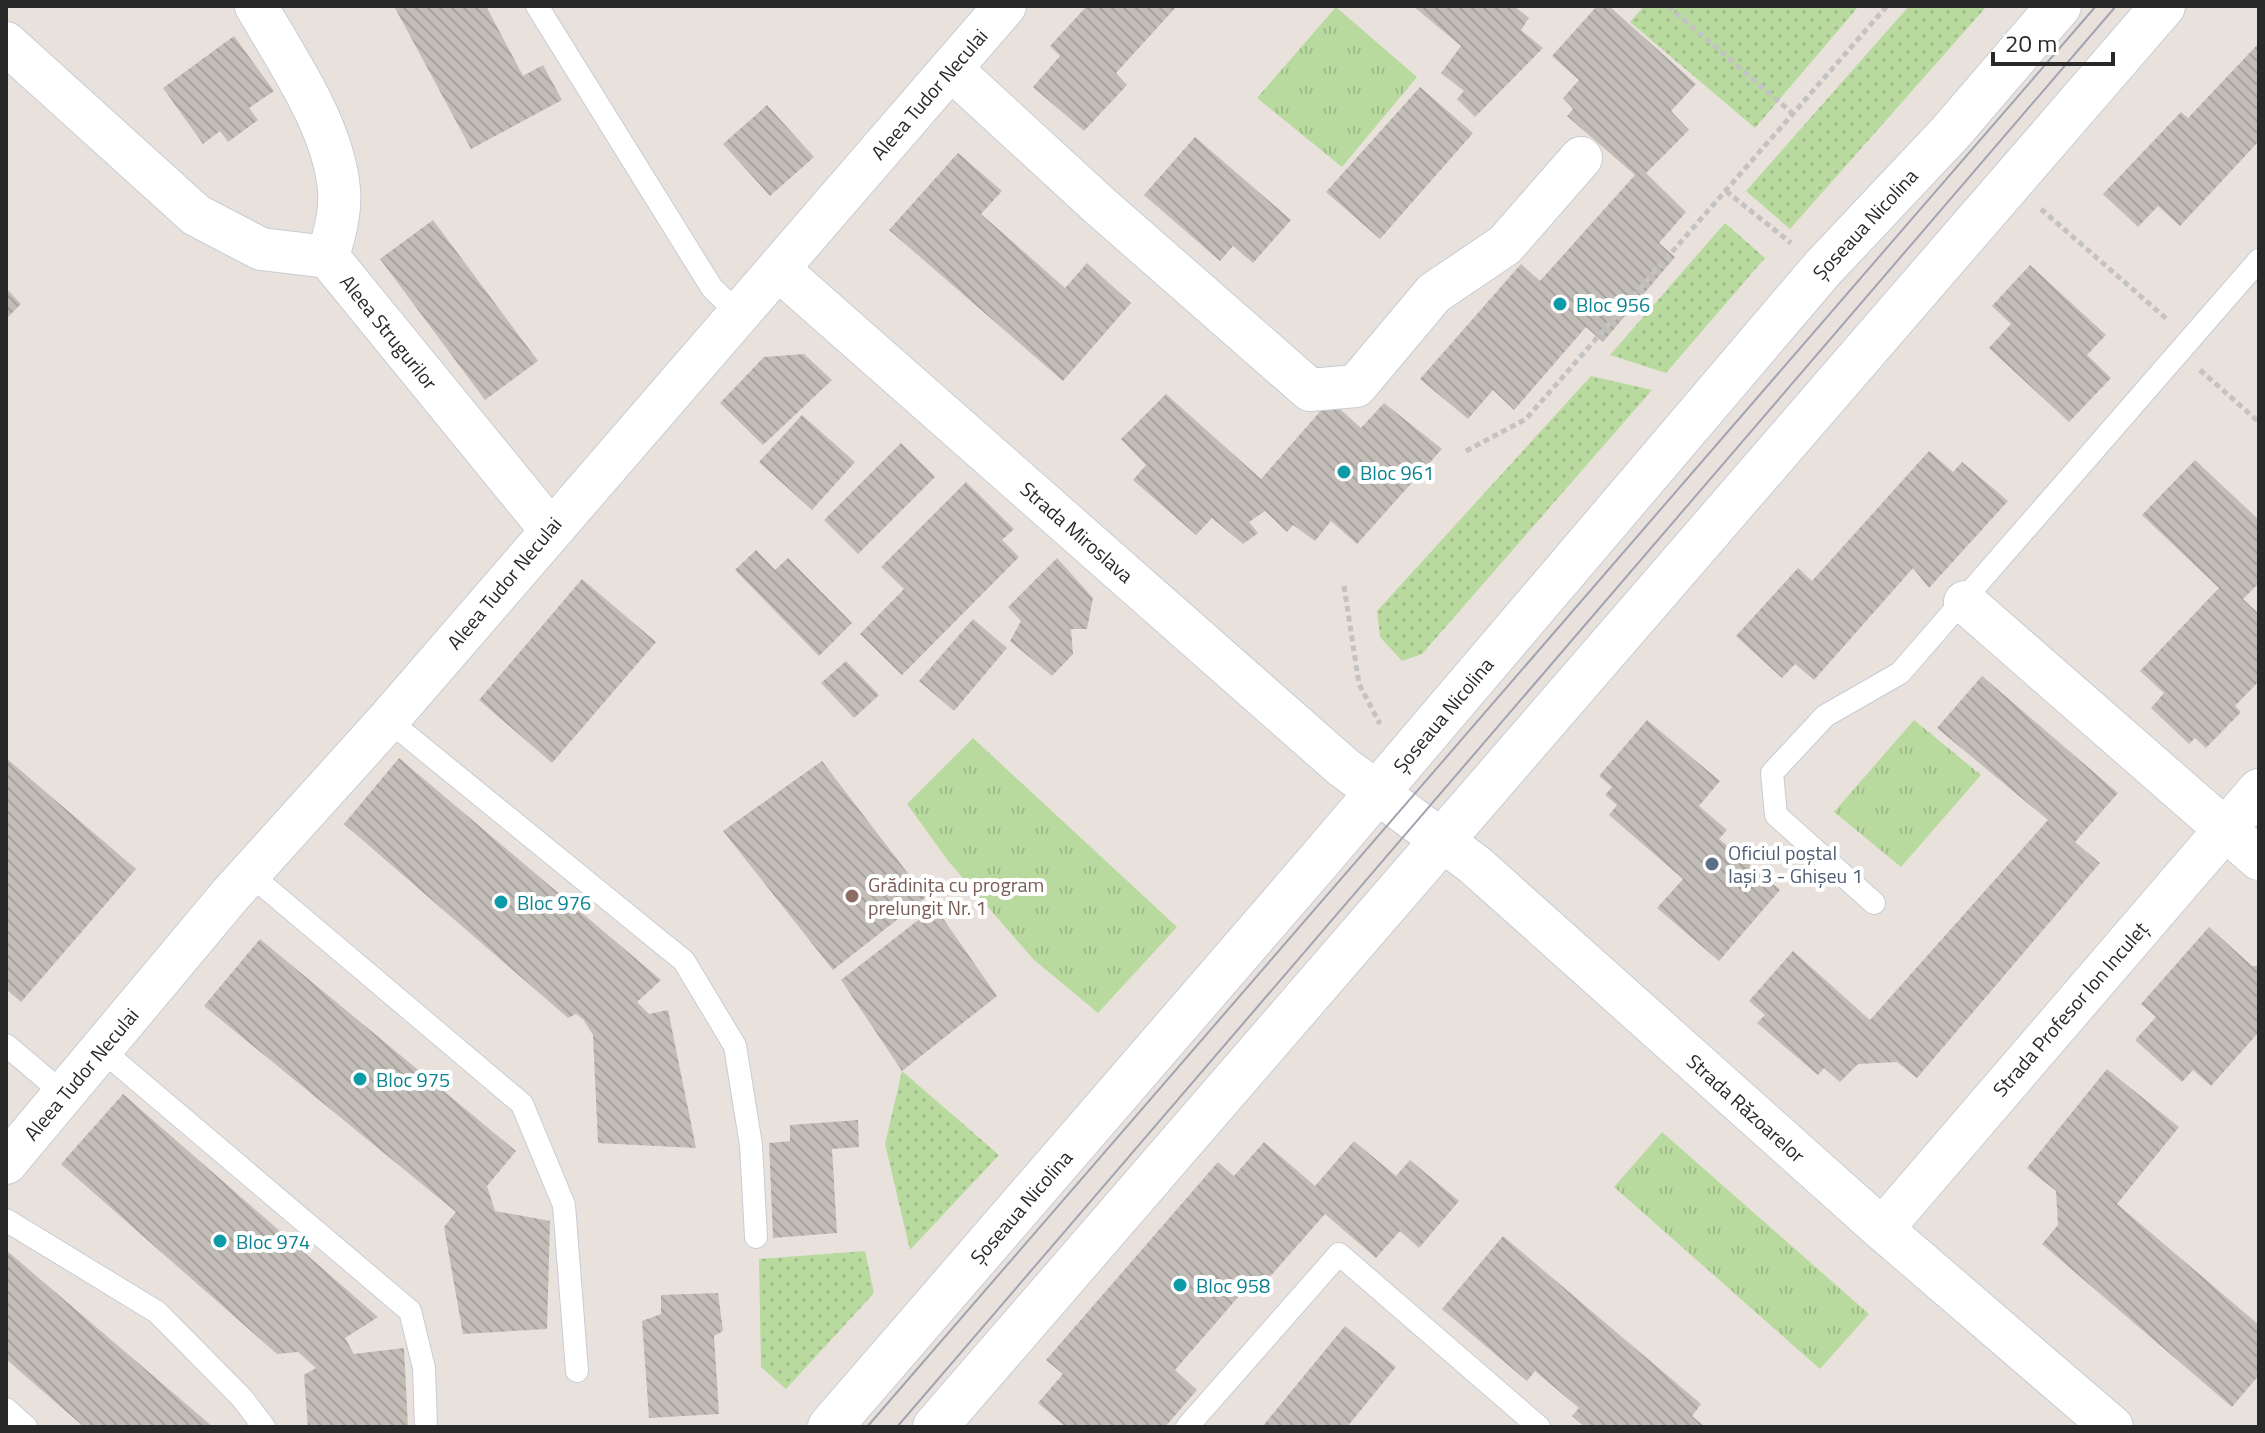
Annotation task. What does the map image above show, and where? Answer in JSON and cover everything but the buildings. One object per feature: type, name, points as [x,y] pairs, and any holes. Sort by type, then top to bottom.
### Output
[{"type":"main road","name":"Șoseaua Nicolina","points":[[830,1427],[1377,793],[1823,268],[1951,132],[2059,6]]},
{"type":"main road","points":[[935,1427],[2163,6]]},
{"type":"street","points":[[256,6],[322,127],[339,189],[338,220],[328,257]]},
{"type":"street","name":"Aleea Tudor Neculai","points":[[6,1163],[251,875],[1005,6]]},
{"type":"street","name":"Aleea Strugurilor","points":[[6,43],[196,215],[261,249],[328,257],[550,529]]},
{"type":"street","points":[[951,69],[1100,206],[1310,390],[1356,386],[1434,293],[1505,245],[1581,158]]},
{"type":"street","name":"Strada Miroslava","points":[[778,269],[1343,767],[1377,793]]},
{"type":"street","points":[[1965,602],[2259,859]]},
{"type":"street","name":"Strada Profesor Ion Inculeț","points":[[1882,1229],[2259,790]]},
{"type":"street","name":"Strada Răzoarelor","points":[[1377,793],[1442,839],[1882,1229],[2112,1427]]},
{"type":"lane","points":[[537,6],[712,288],[739,314]]},
{"type":"lane","points":[[1874,903],[1776,815],[1772,773],[1825,716],[1900,673],[1965,602],[2259,260]]},
{"type":"lane","points":[[388,720],[684,961],[735,1046],[751,1145],[756,1237]]},
{"type":"lane","points":[[251,875],[522,1104],[564,1205],[577,1371]]},
{"type":"lane","points":[[6,1045],[65,1095]]},
{"type":"lane","points":[[102,1050],[410,1311],[424,1368],[426,1427]]},
{"type":"lane","points":[[6,1220],[157,1312],[242,1398],[264,1427]]},
{"type":"lane","points":[[1187,1427],[1339,1254],[1539,1427]]},
{"type":"lane","points":[[6,1409],[26,1427]]},
{"type":"path","points":[[1668,6],[1792,113]]},
{"type":"path","points":[[1873,6],[1881,13]]},
{"type":"path","points":[[1466,451],[1526,419],[1887,6]]},
{"type":"path","points":[[2010,182],[2191,341],[2195,366],[2259,422]]},
{"type":"path","points":[[1726,191],[1823,268]]},
{"type":"path","points":[[1344,586],[1359,684]]},
{"type":"green space","points":[[1644,6],[1859,6],[1755,128],[1630,22]]},
{"type":"green space","points":[[1909,6],[1987,6],[1790,229],[1746,191]]},
{"type":"green space","points":[[1336,7],[1417,77],[1342,167],[1257,98]]},
{"type":"green space","points":[[1725,223],[1765,258],[1666,373],[1610,355]]},
{"type":"green space","points":[[1591,376],[1652,390],[1422,654],[1402,661],[1380,637],[1377,611]]},
{"type":"green space","points":[[1914,720],[1981,775],[1901,867],[1834,812]]},
{"type":"green space","points":[[973,738],[1177,927],[1098,1013],[1033,959],[949,862],[907,804]]},
{"type":"green space","points":[[902,1071],[999,1155],[910,1250],[885,1144]]},
{"type":"green space","points":[[1662,1132],[1869,1314],[1820,1369],[1614,1187]]},
{"type":"green space","points":[[865,1251],[874,1293],[786,1389],[761,1367],[759,1259]]},
{"type":"tram line","points":[[867,1427],[2096,6]]},
{"type":"tram line","points":[[897,1427],[2116,6]]},
{"type":"place","name":"Bloc 956","points":[[1560,304]]},
{"type":"place","name":"Bloc 961","points":[[1344,472]]},
{"type":"place","name":"Oficiul poștal Iași 3 - Ghișeu 1","points":[[1712,864]]},
{"type":"place","name":"Grădinița cu program prelungit Nr. 1","points":[[852,896]]},
{"type":"place","name":"Bloc 976","points":[[501,902]]},
{"type":"place","name":"Bloc 975","points":[[360,1079]]},
{"type":"place","name":"Bloc 974","points":[[220,1241]]},
{"type":"place","name":"Bloc 958","points":[[1180,1285]]}]
